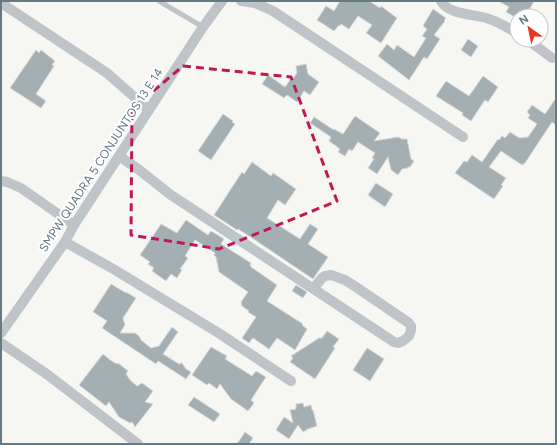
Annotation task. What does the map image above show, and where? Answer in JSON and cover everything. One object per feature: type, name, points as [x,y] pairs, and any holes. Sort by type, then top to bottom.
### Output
[{"type":"street","name":"SMPW QUADRA 5 CONJUNTOS 13 E 14","points":[[1,333],[65,242],[74,225],[203,27],[222,1]]},
{"type":"street","points":[[241,1],[255,4],[273,11],[463,137]]},
{"type":"street","points":[[441,1],[444,6],[452,11],[489,18],[509,28]]},
{"type":"street","points":[[1,3],[107,73],[149,110]]},
{"type":"street","points":[[539,48],[552,58]]},
{"type":"street","points":[[119,156],[171,195],[313,289],[394,342],[398,343],[409,336],[411,330],[409,323],[345,280],[325,276],[313,289]]},
{"type":"street","points":[[1,181],[21,188],[74,225]]},
{"type":"street","points":[[65,242],[115,270],[217,332],[291,381]]},
{"type":"street","points":[[1,343],[48,375],[138,444]]},
{"type":"lane","points":[[159,1],[203,27]]},
{"type":"highlighted area","points":[[183,66],[291,77],[337,201],[219,249],[131,235],[132,109]]},
{"type":"building","points":[[340,1],[369,1],[380,8],[381,6],[397,18],[381,43],[366,33],[372,25],[358,16],[349,29],[341,24],[334,31],[317,20],[326,6],[334,11]]},
{"type":"building","points":[[498,1],[534,1],[530,8],[509,8],[509,14],[506,12],[509,7]]},
{"type":"building","points":[[433,9],[446,18],[434,35],[440,39],[427,59],[424,57],[409,80],[378,56],[387,44],[394,50],[397,45],[414,57],[426,38],[422,36],[427,29],[423,26]]},
{"type":"building","points":[[468,39],[478,46],[471,57],[461,50]]},
{"type":"building","points":[[36,50],[39,53],[41,50],[55,61],[52,65],[54,66],[36,94],[46,101],[41,108],[10,88]]},
{"type":"building","points":[[306,64],[308,74],[319,82],[310,95],[304,91],[297,102],[287,95],[284,98],[262,84],[268,75],[285,87],[297,73],[296,66]]},
{"type":"building","points":[[483,76],[498,87],[488,102],[485,100],[471,121],[462,115],[463,113],[436,96],[446,81],[469,96]]},
{"type":"building","points":[[556,98],[556,125],[552,122],[525,163],[522,165],[501,151],[489,167],[506,178],[501,185],[503,186],[494,199],[455,173],[464,161],[467,162],[472,155],[482,162],[498,139],[499,140],[502,136],[505,138],[510,132],[520,138],[528,137],[537,124],[528,118],[530,115],[527,112],[532,105],[545,114]]},
{"type":"building","points":[[223,114],[235,124],[211,160],[198,151]]},
{"type":"building","points":[[355,116],[380,133],[374,141],[398,137],[407,139],[411,159],[414,161],[410,167],[402,169],[398,175],[391,170],[388,157],[377,174],[368,168],[374,159],[372,158],[375,153],[358,142],[352,151],[349,149],[345,156],[338,152],[340,149],[329,141],[331,137],[310,123],[314,117],[343,134]]},
{"type":"building","points":[[252,162],[271,176],[273,173],[296,189],[285,205],[278,200],[267,218],[300,239],[310,224],[318,229],[308,244],[328,257],[313,279],[252,238],[214,215],[242,172],[244,174]]},
{"type":"building","points":[[376,183],[393,194],[385,207],[368,195]]},
{"type":"building","points":[[186,220],[208,235],[211,231],[224,239],[221,244],[251,263],[251,267],[277,285],[267,301],[303,324],[302,325],[307,329],[295,350],[277,338],[269,349],[253,338],[249,343],[242,338],[256,317],[242,306],[241,302],[248,292],[219,272],[216,257],[214,255],[215,253],[195,240],[185,256],[188,258],[180,269],[182,270],[177,278],[171,274],[166,281],[152,271],[154,268],[148,264],[150,262],[140,255],[161,224],[177,233]]},
{"type":"building","points":[[111,284],[136,298],[123,318],[125,325],[120,333],[135,333],[151,348],[159,346],[172,327],[178,332],[163,354],[179,364],[182,363],[186,369],[191,372],[186,379],[158,361],[156,364],[102,328],[107,321],[93,312]]},
{"type":"building","points":[[296,285],[307,292],[303,298],[292,291]]},
{"type":"building","points":[[327,331],[339,339],[333,347],[335,348],[315,379],[290,362],[293,358],[291,356],[319,338],[322,338]]},
{"type":"building","points":[[211,347],[227,356],[225,359],[252,376],[256,371],[266,377],[251,400],[254,403],[248,411],[231,399],[220,384],[217,389],[209,383],[207,385],[192,375]]},
{"type":"building","points":[[367,348],[384,359],[370,381],[353,370]]},
{"type":"building","points":[[103,354],[128,371],[126,374],[137,386],[142,383],[153,391],[145,402],[153,404],[135,427],[132,422],[130,423],[119,417],[109,402],[106,406],[79,385]]},
{"type":"building","points":[[194,397],[220,414],[214,422],[188,405]]},
{"type":"building","points":[[303,403],[304,407],[311,405],[317,426],[303,432],[298,425],[289,439],[276,430],[284,417],[293,423],[290,410],[296,409],[296,404]]},
{"type":"building","points":[[245,432],[253,438],[249,444],[237,444]]}]
